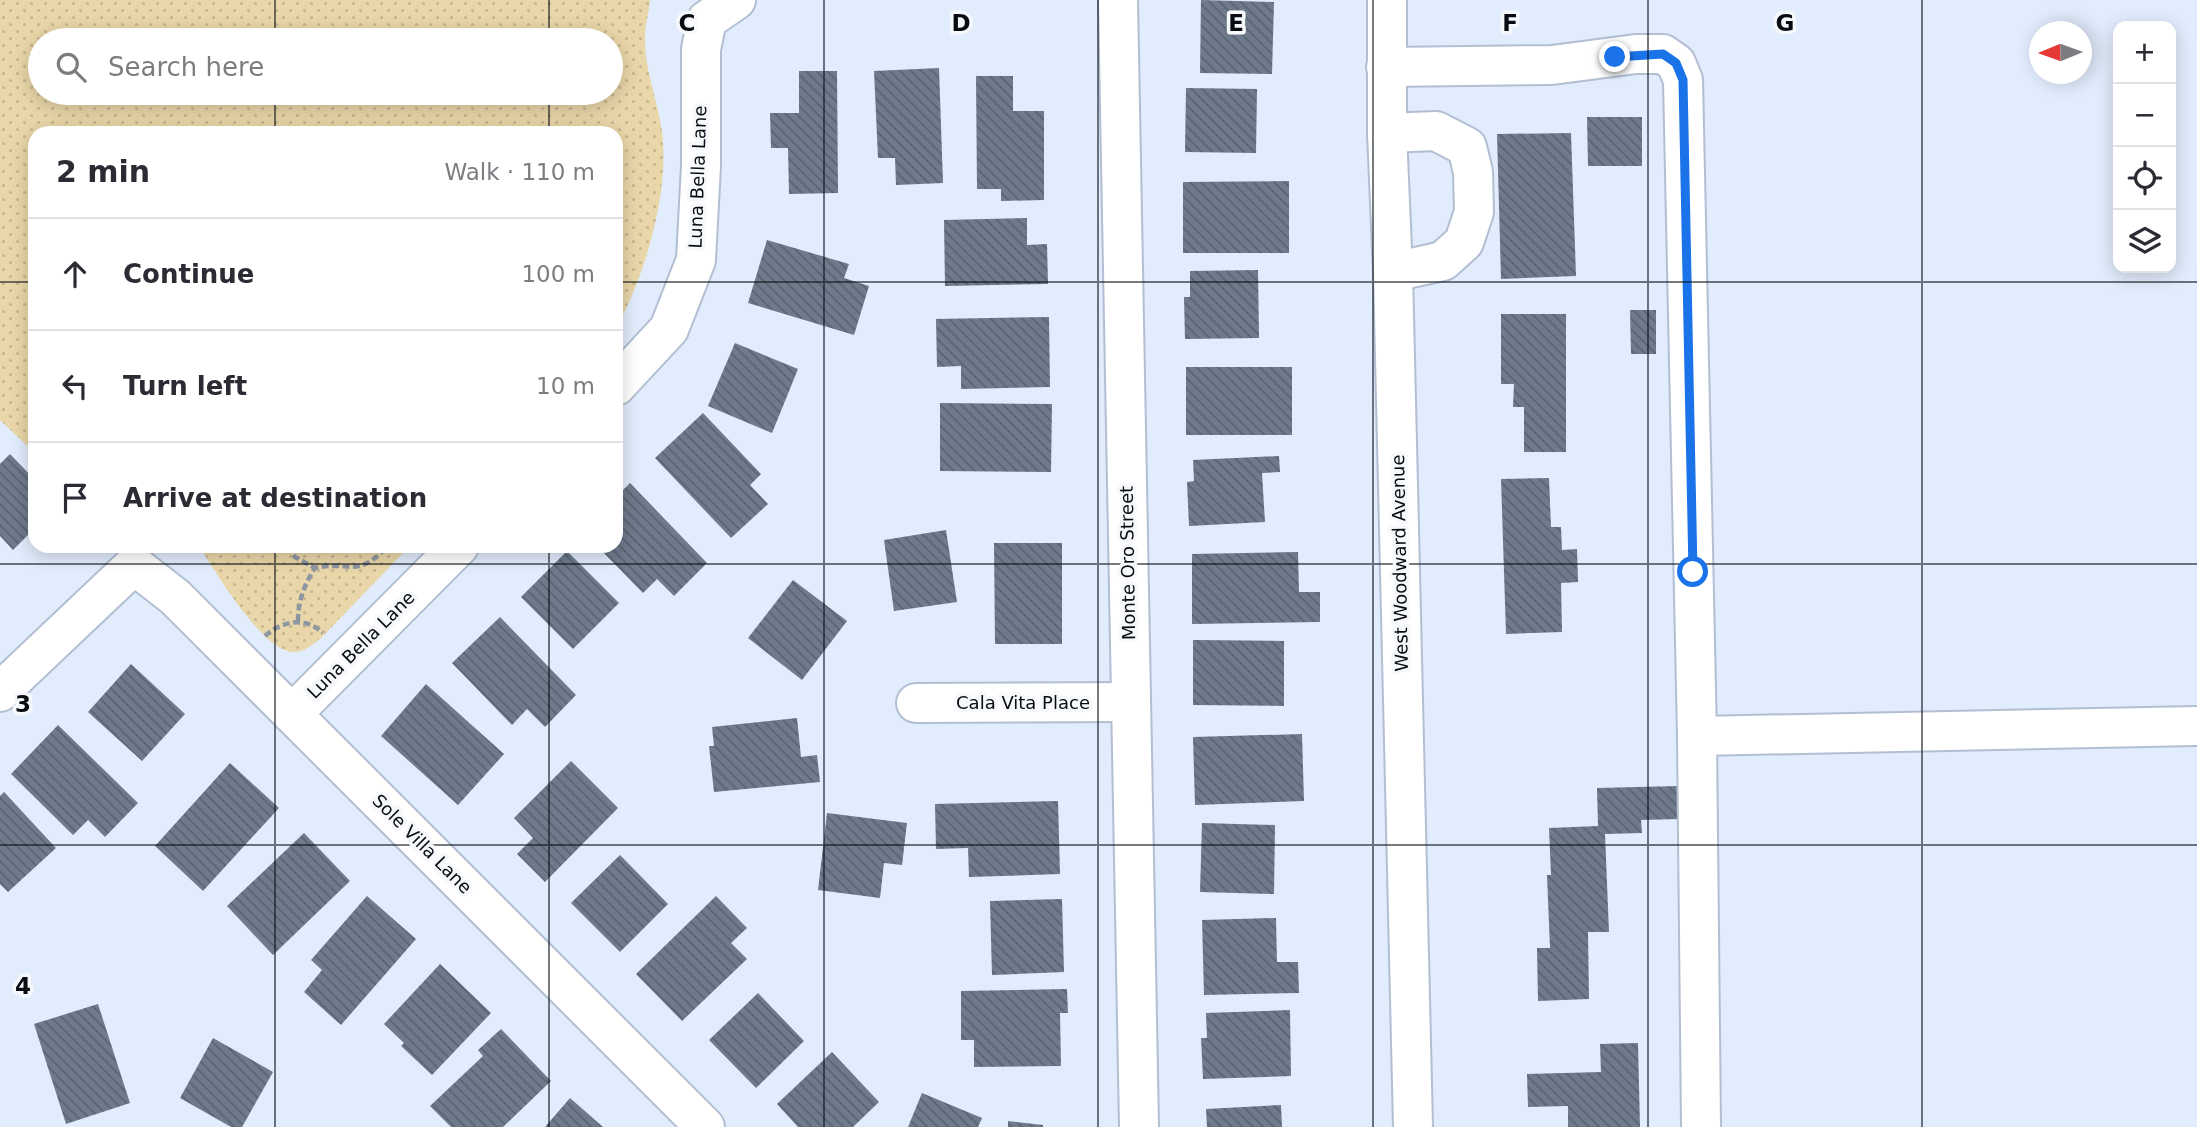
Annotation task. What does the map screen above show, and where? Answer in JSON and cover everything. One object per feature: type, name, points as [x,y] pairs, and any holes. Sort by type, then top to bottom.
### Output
[{"type":"street","name":"Luna Bella Lane","points":[[623,378],[668,330],[696,260],[701,166],[701,49],[707,20],[736,0]]},
{"type":"street","name":"Monte Oro Street","points":[[1118,0],[1139,1127]]},
{"type":"street","name":"West Woodward Avenue","points":[[1387,0],[1387,133],[1413,1127]]},
{"type":"street","points":[[1386,66],[1552,65],[1636,54],[1663,54],[1676,63],[1683,80],[1697,736],[1701,1127]]},
{"type":"street","points":[[1387,133],[1436,131],[1467,147],[1473,172],[1474,212],[1464,242],[1443,261],[1392,272]]},
{"type":"street","name":"Luna Bella Lane","points":[[292,714],[452,553]]},
{"type":"street","name":"Sole Villa Lane","points":[[0,692],[134,565],[175,597],[705,1127]]},
{"type":"street","name":"Cala Vita Place","points":[[916,703],[1131,702]]},
{"type":"street","points":[[1697,736],[2197,726]]},
{"type":"path","points":[[292,553],[315,568],[324,566],[349,569],[364,565],[381,553]]},
{"type":"path","points":[[298,621],[302,595],[315,568]]},
{"type":"path","points":[[260,641],[282,625],[298,621],[310,624],[325,636]]},
{"type":"shaded area","points":[[0,0],[650,0],[645,49],[662,132],[662,180],[653,233],[637,284],[623,315],[623,126],[28,126],[28,446],[0,420]]},
{"type":"shaded area","points":[[204,553],[403,553],[321,638],[304,650],[296,652],[280,648],[267,638],[228,590]]},
{"type":"building","points":[[1201,0],[1274,2],[1272,74],[1200,73]]},
{"type":"building","points":[[939,68],[943,183],[896,185],[895,158],[878,158],[874,71]]},
{"type":"building","points":[[799,71],[837,71],[838,193],[789,194],[788,148],[771,148],[770,113],[799,113]]},
{"type":"building","points":[[976,76],[1013,76],[1013,111],[1044,111],[1044,200],[1001,201],[1001,189],[977,189]]},
{"type":"building","points":[[1186,88],[1257,89],[1256,153],[1185,152]]},
{"type":"building","points":[[1587,117],[1642,117],[1642,166],[1588,166]]},
{"type":"building","points":[[1571,133],[1576,276],[1501,279],[1497,134]]},
{"type":"building","points":[[1289,181],[1289,253],[1183,253],[1183,182]]},
{"type":"building","points":[[1027,218],[1027,245],[1047,244],[1048,284],[945,286],[944,220]]},
{"type":"building","points":[[767,240],[849,264],[844,278],[869,286],[854,335],[748,303]]},
{"type":"building","points":[[1258,270],[1259,338],[1185,339],[1184,297],[1190,297],[1190,271]]},
{"type":"building","points":[[1630,310],[1656,310],[1656,354],[1631,354]]},
{"type":"building","points":[[1501,314],[1566,314],[1566,452],[1524,452],[1524,407],[1513,407],[1514,384],[1501,384]]},
{"type":"building","points":[[1049,317],[1050,387],[961,389],[961,366],[937,367],[936,319]]},
{"type":"building","points":[[735,343],[798,369],[772,433],[708,406]]},
{"type":"building","points":[[1186,367],[1292,367],[1292,435],[1186,435]]},
{"type":"building","points":[[940,403],[1052,404],[1051,472],[940,471]]},
{"type":"building","points":[[703,413],[761,474],[750,485],[768,504],[731,538],[655,458]]},
{"type":"building","points":[[10,454],[28,473],[28,535],[13,550],[0,536],[0,464]]},
{"type":"building","points":[[1279,456],[1280,472],[1262,473],[1265,522],[1189,526],[1187,482],[1194,481],[1193,460]]},
{"type":"building","points":[[1549,478],[1551,527],[1561,527],[1562,550],[1577,549],[1578,582],[1561,583],[1562,632],[1506,634],[1501,479]]},
{"type":"building","points":[[630,483],[707,563],[674,596],[657,579],[643,593],[604,553],[623,553],[623,490]]},
{"type":"building","points":[[946,530],[957,602],[894,611],[884,540]]},
{"type":"building","points":[[994,543],[1062,543],[1062,644],[995,644]]},
{"type":"building","points":[[1298,552],[1299,592],[1320,592],[1320,622],[1192,624],[1192,554]]},
{"type":"building","points":[[565,553],[569,553],[619,603],[573,649],[521,597]]},
{"type":"building","points":[[793,580],[847,621],[802,680],[748,638]]},
{"type":"building","points":[[500,617],[576,695],[545,727],[527,709],[512,725],[452,663]]},
{"type":"building","points":[[1193,640],[1284,641],[1284,706],[1193,705]]},
{"type":"building","points":[[131,664],[185,714],[142,761],[88,712]]},
{"type":"building","points":[[426,684],[504,754],[458,805],[381,736]]},
{"type":"building","points":[[797,718],[801,757],[817,755],[820,782],[714,792],[709,746],[714,746],[712,727]]},
{"type":"building","points":[[58,725],[138,803],[105,837],[88,820],[73,835],[11,774]]},
{"type":"building","points":[[1302,734],[1304,801],[1195,805],[1193,737]]},
{"type":"building","points":[[571,761],[618,808],[545,882],[517,854],[533,838],[514,818]]},
{"type":"building","points":[[230,763],[279,808],[203,891],[155,846]]},
{"type":"building","points":[[1678,786],[1680,819],[1641,820],[1642,833],[1605,834],[1609,932],[1588,932],[1589,999],[1538,1001],[1537,948],[1550,948],[1547,875],[1551,875],[1549,828],[1598,826],[1597,788]]},
{"type":"building","points":[[4,792],[56,848],[8,892],[0,884],[0,796]]},
{"type":"building","points":[[1058,801],[1060,874],[969,877],[968,848],[936,849],[935,804]]},
{"type":"building","points":[[827,813],[907,823],[902,865],[884,863],[880,898],[818,890]]},
{"type":"building","points":[[1202,823],[1275,825],[1274,894],[1200,892]]},
{"type":"building","points":[[304,833],[350,881],[273,955],[227,906]]},
{"type":"building","points":[[620,855],[668,904],[620,952],[571,903]]},
{"type":"building","points":[[367,896],[416,939],[341,1025],[304,992],[322,970],[311,960]]},
{"type":"building","points":[[716,896],[747,928],[731,943],[747,959],[682,1021],[636,974]]},
{"type":"building","points":[[1062,899],[1064,972],[992,975],[990,901]]},
{"type":"building","points":[[1276,918],[1277,962],[1298,962],[1299,993],[1204,995],[1202,920]]},
{"type":"building","points":[[440,964],[491,1013],[432,1075],[401,1046],[404,1043],[384,1024]]},
{"type":"building","points":[[1067,989],[1068,1013],[1060,1013],[1061,1066],[974,1067],[974,1040],[961,1040],[961,991]]},
{"type":"building","points":[[758,993],[804,1041],[756,1088],[709,1040]]},
{"type":"building","points":[[98,1004],[130,1103],[66,1124],[34,1024]]},
{"type":"building","points":[[1290,1010],[1291,1076],[1203,1079],[1201,1038],[1207,1038],[1206,1013]]},
{"type":"building","points":[[501,1029],[551,1081],[503,1127],[451,1127],[430,1106],[483,1056],[478,1050]]},
{"type":"building","points":[[213,1038],[273,1072],[242,1127],[231,1127],[180,1098]]},
{"type":"building","points":[[1638,1043],[1640,1127],[1568,1127],[1568,1106],[1528,1107],[1527,1074],[1601,1072],[1600,1044]]},
{"type":"building","points":[[832,1052],[879,1102],[853,1127],[798,1127],[777,1104]]},
{"type":"building","points":[[922,1093],[982,1118],[978,1127],[908,1127]]},
{"type":"building","points":[[570,1098],[603,1127],[545,1127]]},
{"type":"building","points":[[1281,1105],[1282,1127],[1207,1127],[1206,1109]]},
{"type":"building","points":[[1008,1121],[1043,1125],[1043,1127],[1008,1127]]},
{"type":"route","points":[[1615,57],[1663,54],[1676,63],[1683,80],[1693,572]]}]
